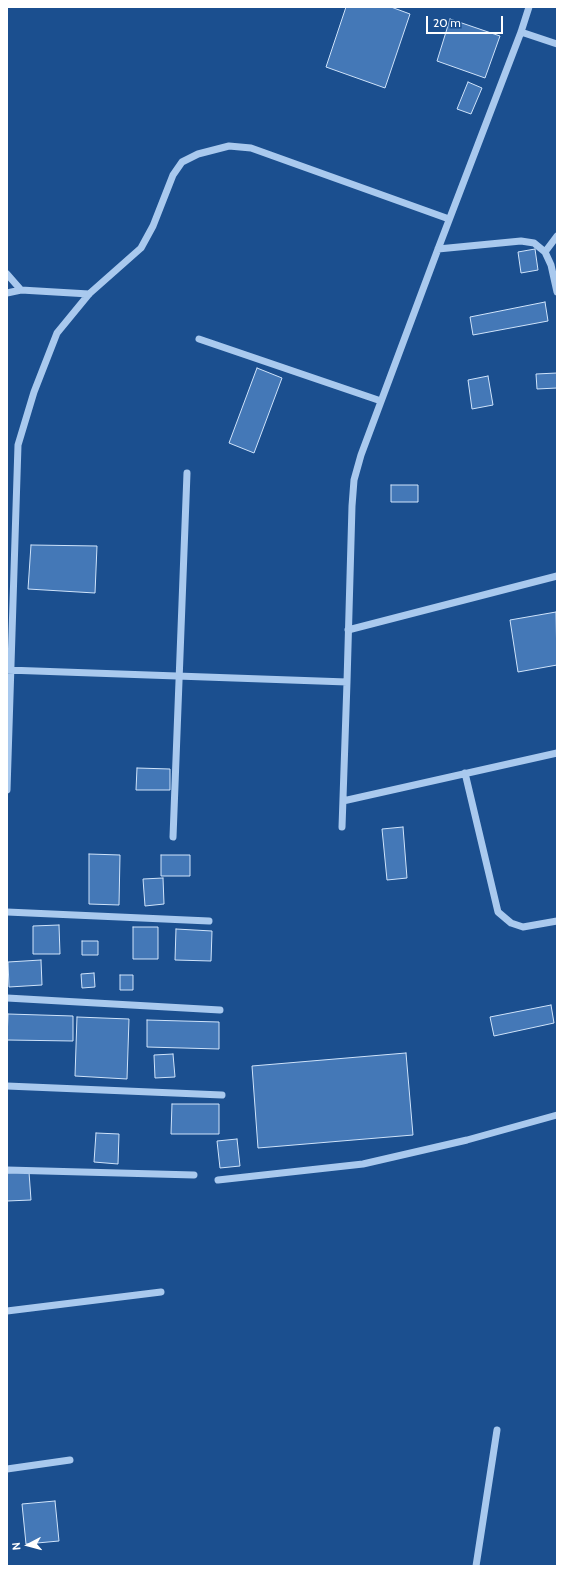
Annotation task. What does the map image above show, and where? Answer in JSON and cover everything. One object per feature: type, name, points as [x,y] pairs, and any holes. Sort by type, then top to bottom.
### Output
[{"type":"street","points":[[342,826],[354,480],[361,455],[521,32],[529,7]]},
{"type":"street","points":[[521,32],[557,44]]},
{"type":"street","points":[[7,790],[9,670],[18,445],[34,392],[57,333],[89,294],[141,248],[153,226],[173,175],[182,162],[198,154],[229,146],[251,148],[449,219]]},
{"type":"street","points":[[545,252],[557,236]]},
{"type":"street","points":[[438,249],[521,241],[534,242],[545,252],[551,265],[557,292]]},
{"type":"street","points":[[7,274],[21,290]]},
{"type":"street","points":[[7,293],[21,290],[89,294]]},
{"type":"street","points":[[199,339],[381,401]]},
{"type":"street","points":[[173,837],[187,473]]},
{"type":"street","points":[[348,630],[557,576]]},
{"type":"street","points":[[9,670],[346,682]]},
{"type":"street","points":[[343,801],[557,753]]},
{"type":"street","points":[[465,773],[498,912],[510,923],[523,927],[557,921]]},
{"type":"street","points":[[7,912],[209,921]]},
{"type":"street","points":[[7,998],[220,1010]]},
{"type":"street","points":[[7,1086],[222,1095]]},
{"type":"street","points":[[218,1180],[362,1164],[467,1140],[557,1115]]},
{"type":"street","points":[[7,1170],[194,1175]]},
{"type":"street","points":[[7,1311],[162,1292]]},
{"type":"street","points":[[476,1566],[498,1430]]},
{"type":"street","points":[[7,1469],[70,1460]]},
{"type":"building","points":[[346,7],[391,7],[410,14],[385,88],[326,67]]},
{"type":"building","points":[[450,19],[500,36],[485,78],[437,61]]},
{"type":"building","points":[[468,82],[482,88],[471,114],[457,109]]},
{"type":"building","points":[[535,249],[538,270],[521,273],[518,252]]},
{"type":"building","points":[[545,302],[548,321],[473,335],[470,317]]},
{"type":"building","points":[[257,368],[282,378],[254,453],[229,443]]},
{"type":"building","points":[[557,373],[557,388],[537,389],[536,374]]},
{"type":"building","points":[[488,376],[493,405],[472,409],[468,380]]},
{"type":"building","points":[[391,485],[418,485],[418,502],[391,502]]},
{"type":"building","points":[[31,545],[97,546],[95,593],[28,589]]},
{"type":"building","points":[[556,612],[557,665],[518,672],[510,620]]},
{"type":"building","points":[[137,768],[170,769],[170,790],[136,790]]},
{"type":"building","points":[[403,827],[407,878],[387,880],[382,829]]},
{"type":"building","points":[[89,854],[120,855],[119,905],[89,904]]},
{"type":"building","points":[[161,855],[190,855],[190,876],[161,876]]},
{"type":"building","points":[[163,878],[164,904],[145,906],[143,879]]},
{"type":"building","points":[[59,925],[60,954],[33,954],[33,926]]},
{"type":"building","points":[[133,927],[158,927],[158,959],[133,959]]},
{"type":"building","points":[[176,929],[212,931],[211,961],[175,960]]},
{"type":"building","points":[[82,941],[98,941],[98,955],[82,955]]},
{"type":"building","points":[[41,960],[42,985],[9,987],[8,962]]},
{"type":"building","points":[[94,973],[95,987],[82,988],[81,974]]},
{"type":"building","points":[[120,975],[133,975],[133,990],[120,990]]},
{"type":"building","points":[[551,1005],[554,1023],[494,1036],[490,1017]]},
{"type":"building","points":[[8,1014],[73,1016],[73,1041],[7,1040]]},
{"type":"building","points":[[77,1017],[129,1019],[127,1079],[75,1076]]},
{"type":"building","points":[[147,1020],[219,1022],[219,1049],[147,1047]]},
{"type":"building","points":[[406,1053],[413,1135],[258,1148],[252,1066]]},
{"type":"building","points":[[173,1054],[175,1077],[155,1078],[154,1055]]},
{"type":"building","points":[[172,1104],[219,1104],[219,1134],[171,1134]]},
{"type":"building","points":[[96,1133],[119,1134],[118,1164],[94,1162]]},
{"type":"building","points":[[237,1139],[240,1166],[220,1168],[217,1141]]},
{"type":"building","points":[[29,1172],[31,1200],[7,1201],[7,1173]]},
{"type":"building","points":[[55,1501],[59,1541],[26,1544],[22,1504]]}]
